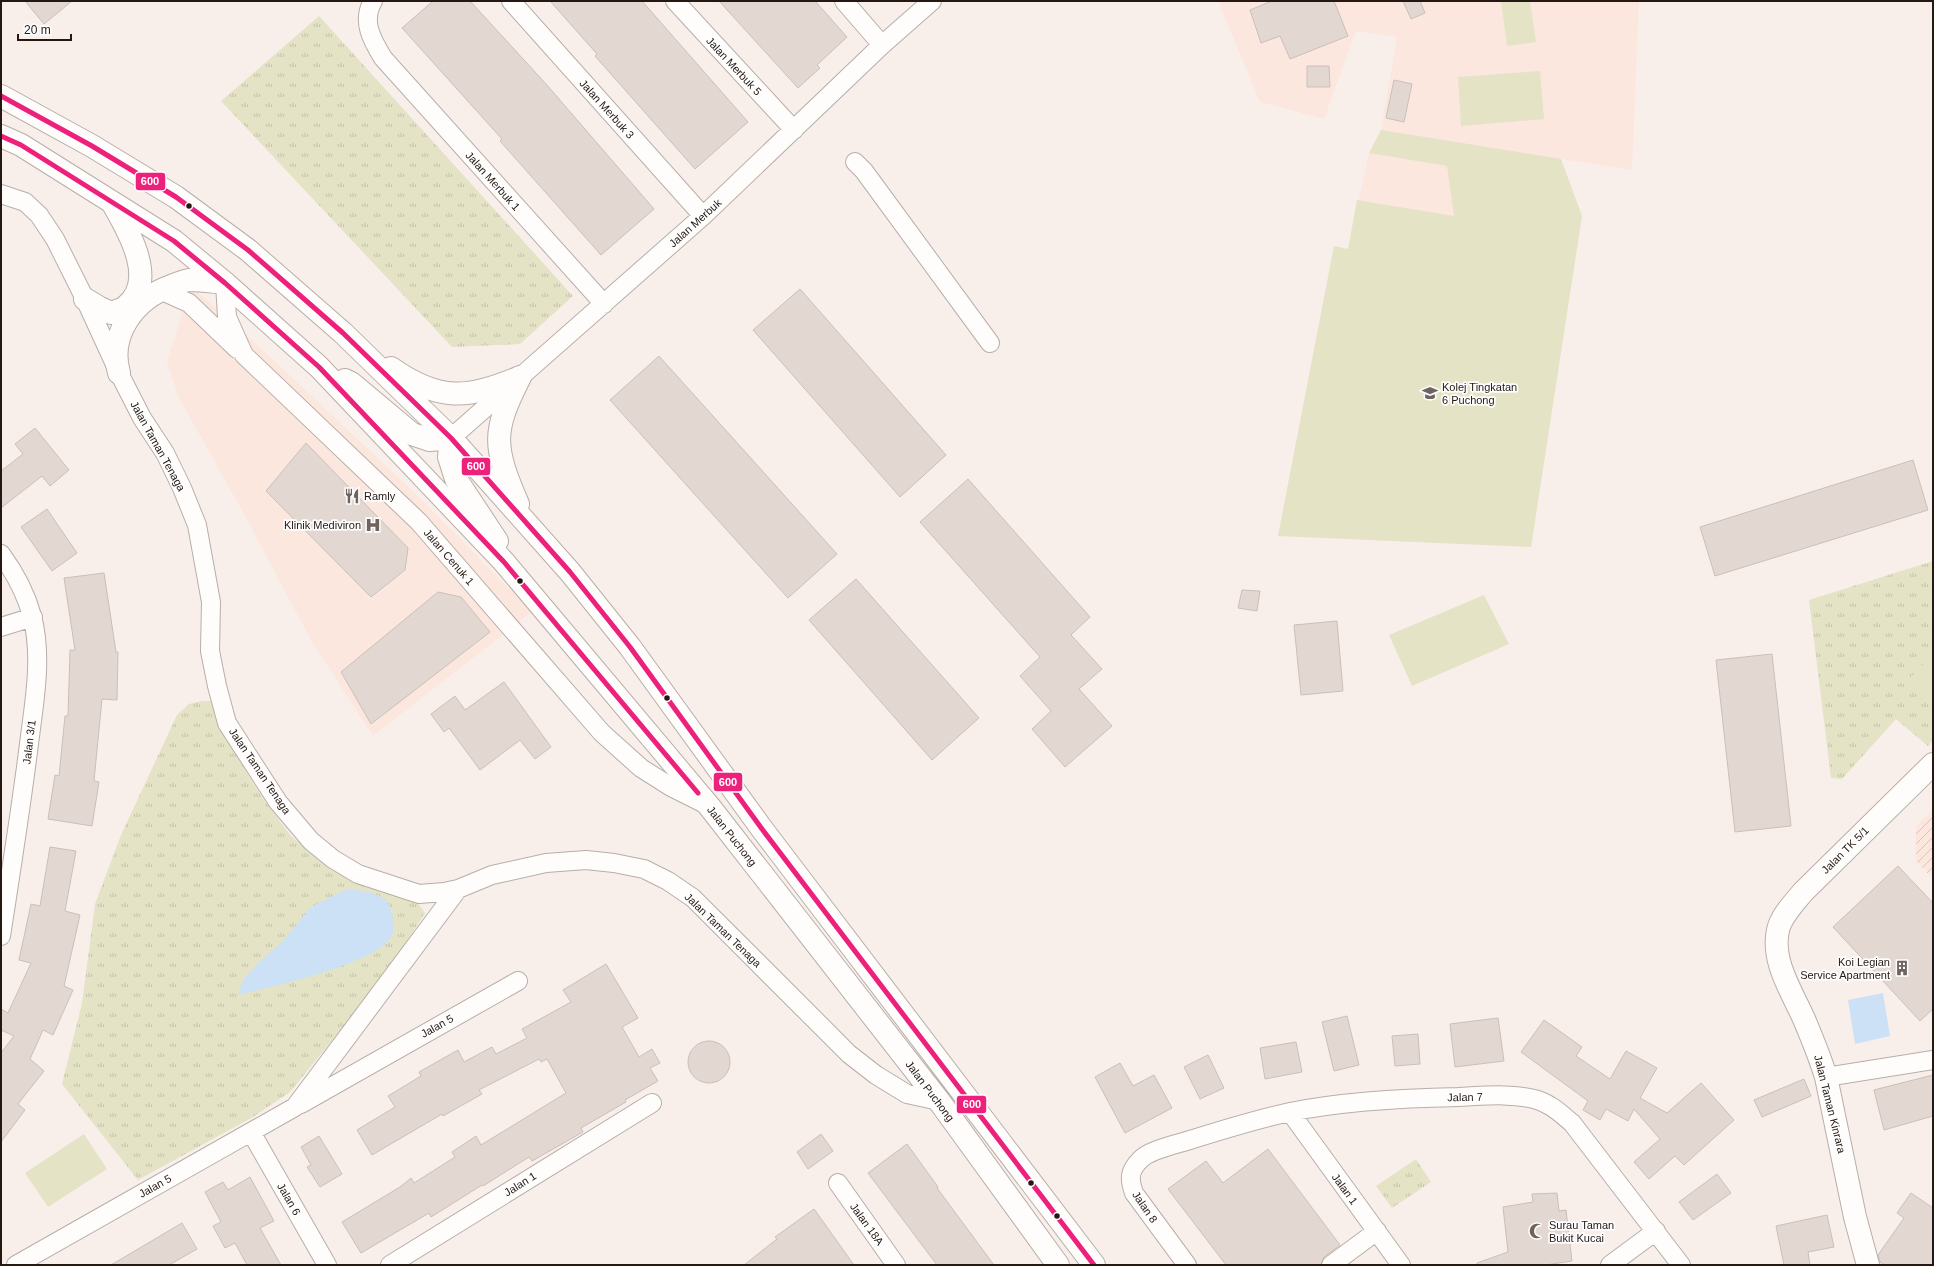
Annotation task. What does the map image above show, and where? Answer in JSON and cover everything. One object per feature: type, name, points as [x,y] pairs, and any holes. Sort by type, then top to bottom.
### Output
[{"type":"main road","points":[[1,96],[92,146],[176,197],[248,250],[343,333],[451,438],[524,518],[630,647],[767,836],[1094,1265]]},
{"type":"main road","name":"Jalan Puchong","points":[[1,136],[21,145],[174,241],[225,283],[318,368],[504,562],[709,806],[939,1102],[1058,1265]]},
{"type":"main road","points":[[85,299],[111,313],[125,307],[138,292],[140,276],[139,262],[133,242],[111,201]]},
{"type":"main road","points":[[118,373],[115,359],[120,332],[129,317],[140,305],[160,290],[188,280],[225,283]]},
{"type":"main road","points":[[343,333],[399,373],[423,387],[442,392],[469,394],[497,387],[520,377]]},
{"type":"main road","points":[[318,368],[351,383],[412,434],[430,440],[451,438]]},
{"type":"main road","points":[[520,377],[506,405],[501,419],[498,437],[501,456],[508,481],[524,518]]},
{"type":"main road","points":[[451,438],[449,458],[456,479],[497,540],[504,562]]},
{"type":"main road","name":"Jalan TK 5/1","points":[[1776,948],[1778,929],[1785,914],[1803,892],[1933,764]]},
{"type":"main road","name":"Jalan Taman Kinrara","points":[[1776,948],[1784,976],[1820,1056],[1826,1077],[1855,1217],[1868,1265]]},
{"type":"street","name":"Jalan Merbuk 1","points":[[373,1],[369,8],[368,26],[375,45],[383,58],[604,304]]},
{"type":"street","name":"Jalan Merbuk 3","points":[[511,1],[703,216]]},
{"type":"street","name":"Jalan Merbuk 5","points":[[675,1],[794,130]]},
{"type":"street","points":[[844,1],[882,45]]},
{"type":"street","name":"Jalan Merbuk","points":[[451,438],[703,216],[882,45],[932,1]]},
{"type":"street","points":[[855,162],[864,171],[990,343]]},
{"type":"street","name":"Jalan Taman Tenaga","points":[[1,194],[25,202],[39,214],[55,239],[85,299],[118,373],[142,418],[165,453],[182,488],[197,525],[211,602],[210,650],[217,686],[228,723],[278,802],[311,841],[333,859],[358,874],[419,894],[458,889],[492,875],[546,863],[586,860],[644,868],[668,881],[693,898],[849,1054],[876,1075],[907,1094],[939,1102]]},
{"type":"street","name":"Jalan Cenuk 1","points":[[225,283],[227,317],[244,355],[419,522],[602,733],[641,768],[671,787],[709,806]]},
{"type":"street","points":[[160,290],[189,303],[244,355]]},
{"type":"street","name":"Jalan 3/1","points":[[1,554],[23,590],[33,618],[37,653],[33,710],[18,831],[1,936]]},
{"type":"street","points":[[1,627],[33,618]]},
{"type":"street","name":"Jalan 5","points":[[295,1107],[458,889]]},
{"type":"street","name":"Jalan 5","points":[[419,894],[430,908],[430,915],[424,933]]},
{"type":"street","name":"Jalan 5","points":[[16,1265],[518,981]]},
{"type":"street","points":[[1826,1077],[1933,1060]]},
{"type":"street","name":"Jalan 7","points":[[1177,1144],[1290,1112],[1360,1102],[1429,1097],[1511,1096],[1535,1099],[1554,1107],[1572,1123],[1656,1231],[1680,1265]]},
{"type":"street","name":"Jalan 1","points":[[390,1265],[652,1103]]},
{"type":"street","name":"Jalan 1","points":[[1290,1112],[1401,1265]]},
{"type":"street","name":"Jalan 6","points":[[250,1132],[327,1265]]},
{"type":"street","name":"Jalan 8","points":[[1177,1144],[1141,1158],[1132,1169],[1130,1181],[1134,1193],[1187,1265]]},
{"type":"street","name":"Jalan 18A","points":[[838,1183],[896,1265]]},
{"type":"street","points":[[1331,1265],[1376,1231]]},
{"type":"street","points":[[1610,1265],[1656,1231]]},
{"type":"shaded area","name":"Kolej Tingkatan 6 Puchong","points":[[1218,1],[1639,1],[1632,170],[1561,159],[1582,216],[1531,547],[1278,536],[1334,246],[1348,249],[1369,153],[1381,130],[1397,37],[1356,31],[1324,119],[1260,102]]},
{"type":"shaded area","points":[[191,286],[249,337],[416,494],[532,612],[373,736],[313,644],[245,516],[179,398],[167,362]]},
{"type":"shaded area","points":[[1933,809],[1933,879],[1916,861],[1916,826]]},
{"type":"green space","points":[[1501,1],[1530,1],[1536,42],[1507,46]]},
{"type":"green space","points":[[319,16],[573,296],[520,344],[452,347],[221,101]]},
{"type":"green space","points":[[1540,71],[1544,119],[1461,126],[1458,77]]},
{"type":"green space","name":"Kolej Tingkatan 6 Puchong","points":[[1381,130],[1561,159],[1582,216],[1531,547],[1278,536],[1334,246],[1348,249],[1357,200],[1454,216],[1447,166],[1369,153]]},
{"type":"green space","points":[[1933,561],[1933,740],[1928,746],[1896,719],[1842,779],[1831,778],[1809,600]]},
{"type":"green space","points":[[1484,595],[1509,644],[1412,686],[1389,635]]},
{"type":"green space","points":[[1933,654],[1933,699],[1911,677]]},
{"type":"green space","points":[[201,701],[212,701],[217,722],[236,755],[264,800],[291,836],[329,868],[368,885],[417,902],[425,913],[386,974],[290,1092],[253,1117],[138,1180],[62,1084],[82,1003],[95,904],[121,835],[177,715],[189,704]]},
{"type":"green space","points":[[84,1134],[107,1169],[48,1207],[25,1173]]},
{"type":"green space","points":[[1416,1159],[1431,1182],[1392,1208],[1376,1186]]},
{"type":"water","points":[[347,889],[370,892],[387,900],[393,915],[394,928],[386,943],[370,954],[324,972],[238,995],[243,980],[258,963],[282,942],[311,907]]},
{"type":"water","points":[[1883,993],[1890,1036],[1855,1044],[1848,1000]]},
{"type":"building","points":[[25,1],[72,1],[44,24]]},
{"type":"building","points":[[433,1],[470,1],[546,84],[654,209],[601,255],[500,141],[502,139],[402,28]]},
{"type":"building","points":[[550,1],[642,1],[748,122],[695,169],[595,56],[597,54]]},
{"type":"building","points":[[719,1],[815,1],[847,37],[817,65],[820,68],[798,88]]},
{"type":"building","points":[[1272,1],[1334,1],[1348,36],[1290,59],[1280,36],[1261,43],[1250,10]]},
{"type":"building","points":[[1403,1],[1420,1],[1425,13],[1411,19]]},
{"type":"building","points":[[1307,66],[1329,66],[1330,87],[1307,87]]},
{"type":"building","points":[[1394,80],[1412,84],[1404,122],[1386,118]]},
{"type":"building","points":[[800,289],[946,455],[900,497],[753,330]]},
{"type":"building","points":[[659,356],[837,554],[788,598],[610,400]]},
{"type":"building","points":[[35,428],[69,470],[50,486],[42,476],[1,508],[1,471],[23,454],[15,444]]},
{"type":"building","points":[[306,443],[408,548],[405,570],[371,597],[266,491]]},
{"type":"building","points":[[1913,460],[1928,510],[1715,576],[1700,527]]},
{"type":"building","points":[[968,479],[1090,617],[1071,635],[1102,669],[1079,689],[1112,726],[1065,767],[1032,729],[1051,711],[1020,676],[1040,657],[920,522]]},
{"type":"building","points":[[47,509],[77,553],[52,571],[21,527]]},
{"type":"building","points":[[104,573],[116,652],[118,652],[117,700],[102,699],[94,781],[99,782],[92,826],[48,819],[55,775],[59,776],[65,716],[68,716],[70,650],[75,650],[64,578]]},
{"type":"building","points":[[856,579],[979,718],[932,760],[809,620]]},
{"type":"building","points":[[1242,590],[1260,591],[1257,611],[1238,608]]},
{"type":"building","points":[[438,592],[461,597],[490,632],[371,724],[341,672]]},
{"type":"building","points":[[1337,621],[1343,691],[1301,695],[1294,625]]},
{"type":"building","points":[[1772,654],[1791,826],[1735,832],[1716,660]]},
{"type":"building","points":[[504,682],[551,747],[535,759],[520,740],[480,770],[449,728],[444,732],[431,714],[455,696],[465,710]]},
{"type":"building","points":[[50,847],[76,851],[65,911],[80,915],[64,986],[73,990],[53,1035],[43,1030],[30,1059],[44,1071],[18,1104],[25,1110],[1,1142],[1,1053],[14,1036],[1,1030],[1,1009],[8,1013],[31,963],[19,960],[31,904],[40,906]]},
{"type":"building","name":"Koi Legian Service Apartment","points":[[1898,866],[1933,903],[1933,1009],[1920,1021],[1833,927]]},
{"type":"building","points":[[606,964],[638,1018],[622,1027],[639,1057],[652,1049],[660,1063],[650,1068],[658,1081],[625,1100],[626,1102],[581,1128],[583,1132],[532,1161],[529,1157],[431,1217],[429,1213],[361,1253],[342,1222],[400,1187],[411,1178],[414,1183],[455,1157],[452,1152],[476,1136],[481,1145],[566,1093],[547,1059],[541,1062],[539,1059],[479,1090],[482,1094],[443,1116],[442,1114],[372,1155],[357,1130],[395,1107],[388,1096],[421,1076],[419,1072],[458,1050],[464,1062],[492,1047],[496,1054],[527,1038],[522,1029],[571,1002],[563,990]]},
{"type":"building","points":[[1347,1016],[1359,1065],[1334,1071],[1322,1022]]},
{"type":"building","points":[[1498,1018],[1504,1061],[1455,1067],[1450,1024]]},
{"type":"building","points":[[1544,1020],[1582,1047],[1576,1056],[1610,1079],[1626,1051],[1657,1068],[1640,1098],[1667,1113],[1701,1083],[1734,1120],[1684,1165],[1675,1156],[1649,1179],[1634,1162],[1660,1139],[1634,1109],[1628,1121],[1606,1109],[1600,1120],[1583,1110],[1588,1101],[1521,1052]]},
{"type":"building","points":[[1418,1034],[1420,1064],[1395,1066],[1392,1036]]},
{"type":"building","points":[[709,1041],[724,1047],[730,1062],[724,1077],[709,1083],[694,1077],[688,1062],[694,1047]]},
{"type":"building","points":[[1296,1042],[1302,1072],[1265,1079],[1260,1048]]},
{"type":"building","points":[[1208,1055],[1224,1088],[1200,1099],[1184,1067]]},
{"type":"building","points":[[1120,1063],[1133,1086],[1154,1075],[1172,1108],[1125,1133],[1095,1077]]},
{"type":"building","points":[[1933,1075],[1933,1116],[1884,1130],[1874,1090]]},
{"type":"building","points":[[1804,1079],[1811,1096],[1762,1117],[1754,1100]]},
{"type":"building","points":[[821,1134],[833,1151],[808,1169],[797,1152]]},
{"type":"building","points":[[319,1136],[342,1174],[320,1187],[307,1167],[311,1165],[301,1147]]},
{"type":"building","points":[[907,1144],[938,1187],[937,1188],[994,1265],[937,1265],[868,1173]]},
{"type":"building","points":[[1268,1149],[1340,1245],[1324,1257],[1321,1265],[1226,1265],[1168,1189],[1206,1161],[1223,1183]]},
{"type":"building","points":[[1717,1174],[1731,1193],[1693,1220],[1679,1202]]},
{"type":"building","points":[[250,1177],[274,1221],[260,1228],[281,1265],[247,1265],[235,1243],[225,1248],[213,1226],[221,1222],[205,1192],[223,1182],[228,1190]]},
{"type":"building","name":"Surau Taman Bukit Kucai","points":[[1557,1193],[1559,1211],[1566,1210],[1572,1261],[1546,1265],[1477,1265],[1477,1263],[1508,1252],[1503,1207],[1533,1202],[1532,1194]]},
{"type":"building","points":[[1911,1193],[1933,1208],[1933,1265],[1884,1265],[1880,1262],[1878,1255],[1904,1218],[1897,1213]]},
{"type":"building","points":[[814,1209],[854,1265],[744,1265],[777,1239],[775,1237]]},
{"type":"building","points":[[1827,1215],[1834,1247],[1808,1252],[1810,1265],[1784,1265],[1776,1226]]},
{"type":"building","points":[[182,1223],[197,1249],[169,1265],[111,1265]]},
{"type":"transit line","name":"600","points":[[1,96],[92,146],[176,197],[248,250],[343,333],[451,438],[570,572],[630,647],[762,829],[1094,1265]]},
{"type":"transit line","name":"600","points":[[1,136],[21,145],[174,241],[225,283],[319,367],[504,562],[698,793]]},
{"type":"place","name":"Kolej Tingkatan 6 Puchong","points":[[1430,393]]},
{"type":"place","name":"Ramly","points":[[352,496]]},
{"type":"place","name":"Klinik Mediviron","points":[[373,525]]},
{"type":"place","name":"Koi Legian Service Apartment","points":[[1902,968]]},
{"type":"place","name":"Surau Taman Bukit Kucai","points":[[1537,1231]]}]
